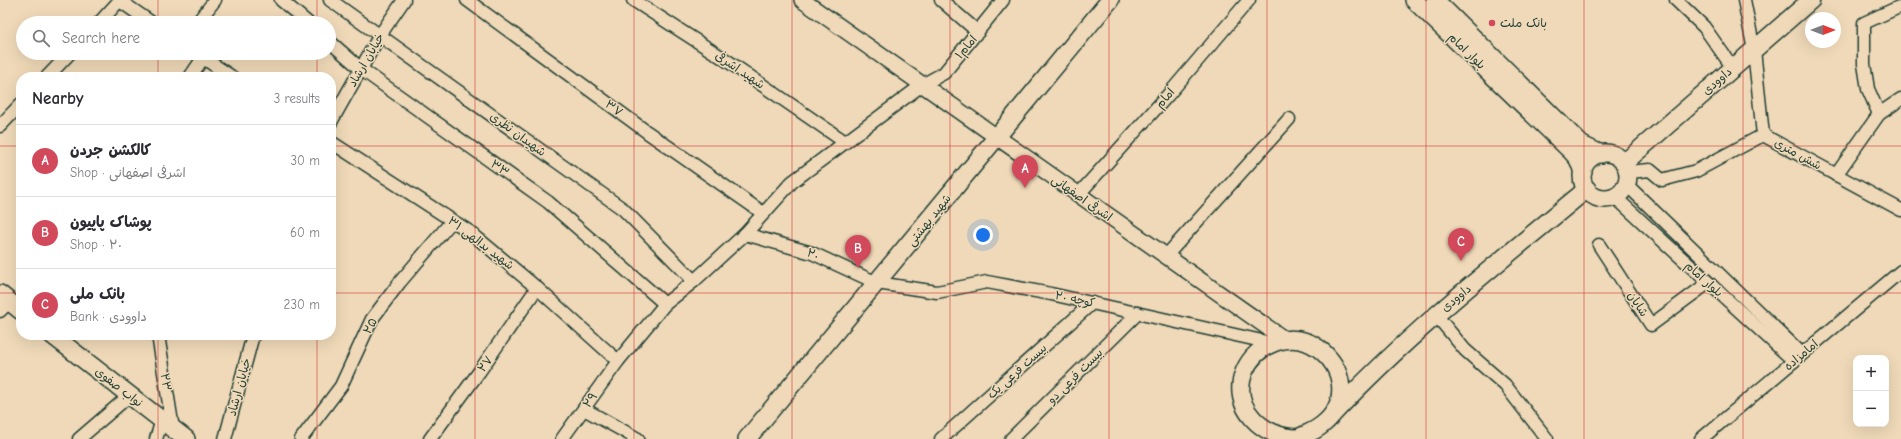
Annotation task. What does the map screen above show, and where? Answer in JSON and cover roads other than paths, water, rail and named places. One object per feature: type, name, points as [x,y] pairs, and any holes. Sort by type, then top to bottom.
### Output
[{"type":"main road","name":"شهید بهشتی","points":[[747,439],[1110,0]]},
{"type":"main road","name":"بلوار امام","points":[[1414,0],[1571,151],[1578,159],[1583,172]]},
{"type":"main road","name":"بلوار امام","points":[[1435,0],[1582,145],[1601,154]]},
{"type":"main road","name":"داوودی","points":[[1626,173],[1733,68],[1811,0]]},
{"type":"main road","points":[[1601,154],[1614,155],[1626,173],[1624,190],[1615,197],[1599,198],[1592,195],[1583,181],[1583,172],[1586,164],[1593,157],[1601,154]]},
{"type":"main road","name":"داوودی","points":[[1332,415],[1363,383],[1436,315],[1587,189]]},
{"type":"main road","points":[[1297,339],[1311,343],[1332,361],[1339,374],[1339,403],[1332,415],[1305,437],[1284,438],[1271,433],[1259,425],[1250,415],[1243,403],[1243,374],[1250,361],[1278,341],[1297,339]]},
{"type":"main road","name":"نواب صفوی","points":[[58,340],[174,429]]},
{"type":"street","points":[[105,16],[120,0],[142,16]]},
{"type":"street","points":[[202,16],[215,0]]},
{"type":"street","points":[[281,0],[300,16]]},
{"type":"street","name":"شهیدان نظری","points":[[330,0],[623,209],[694,281]]},
{"type":"street","name":"خیابان ارشاد","points":[[336,113],[380,35],[404,0]]},
{"type":"street","name":"۳۷","points":[[467,0],[647,132],[763,213]]},
{"type":"street","name":"شهید اشرفی","points":[[633,0],[726,60],[845,142]]},
{"type":"street","name":"اشرفی اصفهانی","points":[[802,0],[996,138],[1166,256],[1278,341]]},
{"type":"street","points":[[941,0],[978,32]]},
{"type":"street","name":"امام۱","points":[[763,213],[792,182],[922,85],[944,73],[1003,0]]},
{"type":"street","name":"امام","points":[[1078,195],[1168,95],[1249,0]]},
{"type":"street","points":[[1676,0],[1704,27],[1733,68]]},
{"type":"street","points":[[1744,0],[1754,50],[1763,135]]},
{"type":"street","points":[[1879,114],[1868,89],[1864,64],[1864,23],[1899,7]]},
{"type":"street","name":"۳۳","points":[[336,47],[361,69],[548,202],[665,304]]},
{"type":"street","points":[[52,72],[63,60]]},
{"type":"street","points":[[192,72],[197,60]]},
{"type":"street","points":[[206,60],[224,72]]},
{"type":"street","points":[[1836,175],[1879,114],[1901,99]]},
{"type":"street","points":[[0,126],[16,109]]},
{"type":"street","points":[[1166,256],[1289,119]]},
{"type":"street","name":"شش متری","points":[[1626,173],[1650,170],[1662,180],[1696,170],[1763,135],[1901,210]]},
{"type":"street","name":"۳۱ شهید یدالهی","points":[[336,145],[470,232],[537,288],[618,361]]},
{"type":"street","points":[[1626,173],[1798,358]]},
{"type":"street","name":"بلوار امام","points":[[1615,197],[1708,283],[1798,358]]},
{"type":"street","name":"۲۹","points":[[562,439],[618,361],[665,304],[694,281],[745,234],[763,213]]},
{"type":"street","name":"۲۵","points":[[301,439],[341,386],[372,319],[400,282],[452,220]]},
{"type":"street","name":"۲۰","points":[[745,234],[812,253],[877,283]]},
{"type":"street","name":"شایان","points":[[1598,244],[1651,325],[1708,283]]},
{"type":"street","name":"امامزاده","points":[[1701,439],[1901,271]]},
{"type":"street","name":"کوچه ۲۰","points":[[877,283],[937,292],[987,282],[1092,302],[1138,313],[1278,341]]},
{"type":"street","name":"۲۷","points":[[430,439],[479,372],[537,288]]},
{"type":"street","name":"بیست فرعی یک","points":[[941,439],[1092,302]]},
{"type":"street","name":"بیست فرعی دو","points":[[1011,439],[1138,313]]},
{"type":"street","points":[[1436,315],[1465,350],[1505,384],[1547,439]]},
{"type":"street","name":"۲۳","points":[[159,340],[174,429]]},
{"type":"street","name":"خیابان ارشاد","points":[[225,439],[252,340]]},
{"type":"street","points":[[79,439],[130,395]]},
{"type":"street","points":[[584,409],[638,439]]},
{"type":"street","points":[[156,439],[174,429]]},
{"type":"place","name":"بانک ملت","points":[[1492,23]]},
{"type":"place","name":"کالکشن جردن","points":[[1025,188]]},
{"type":"place","name":"بانک ملی","points":[[1461,261]]},
{"type":"place","name":"پوشاک پاپیون","points":[[858,268]]}]
